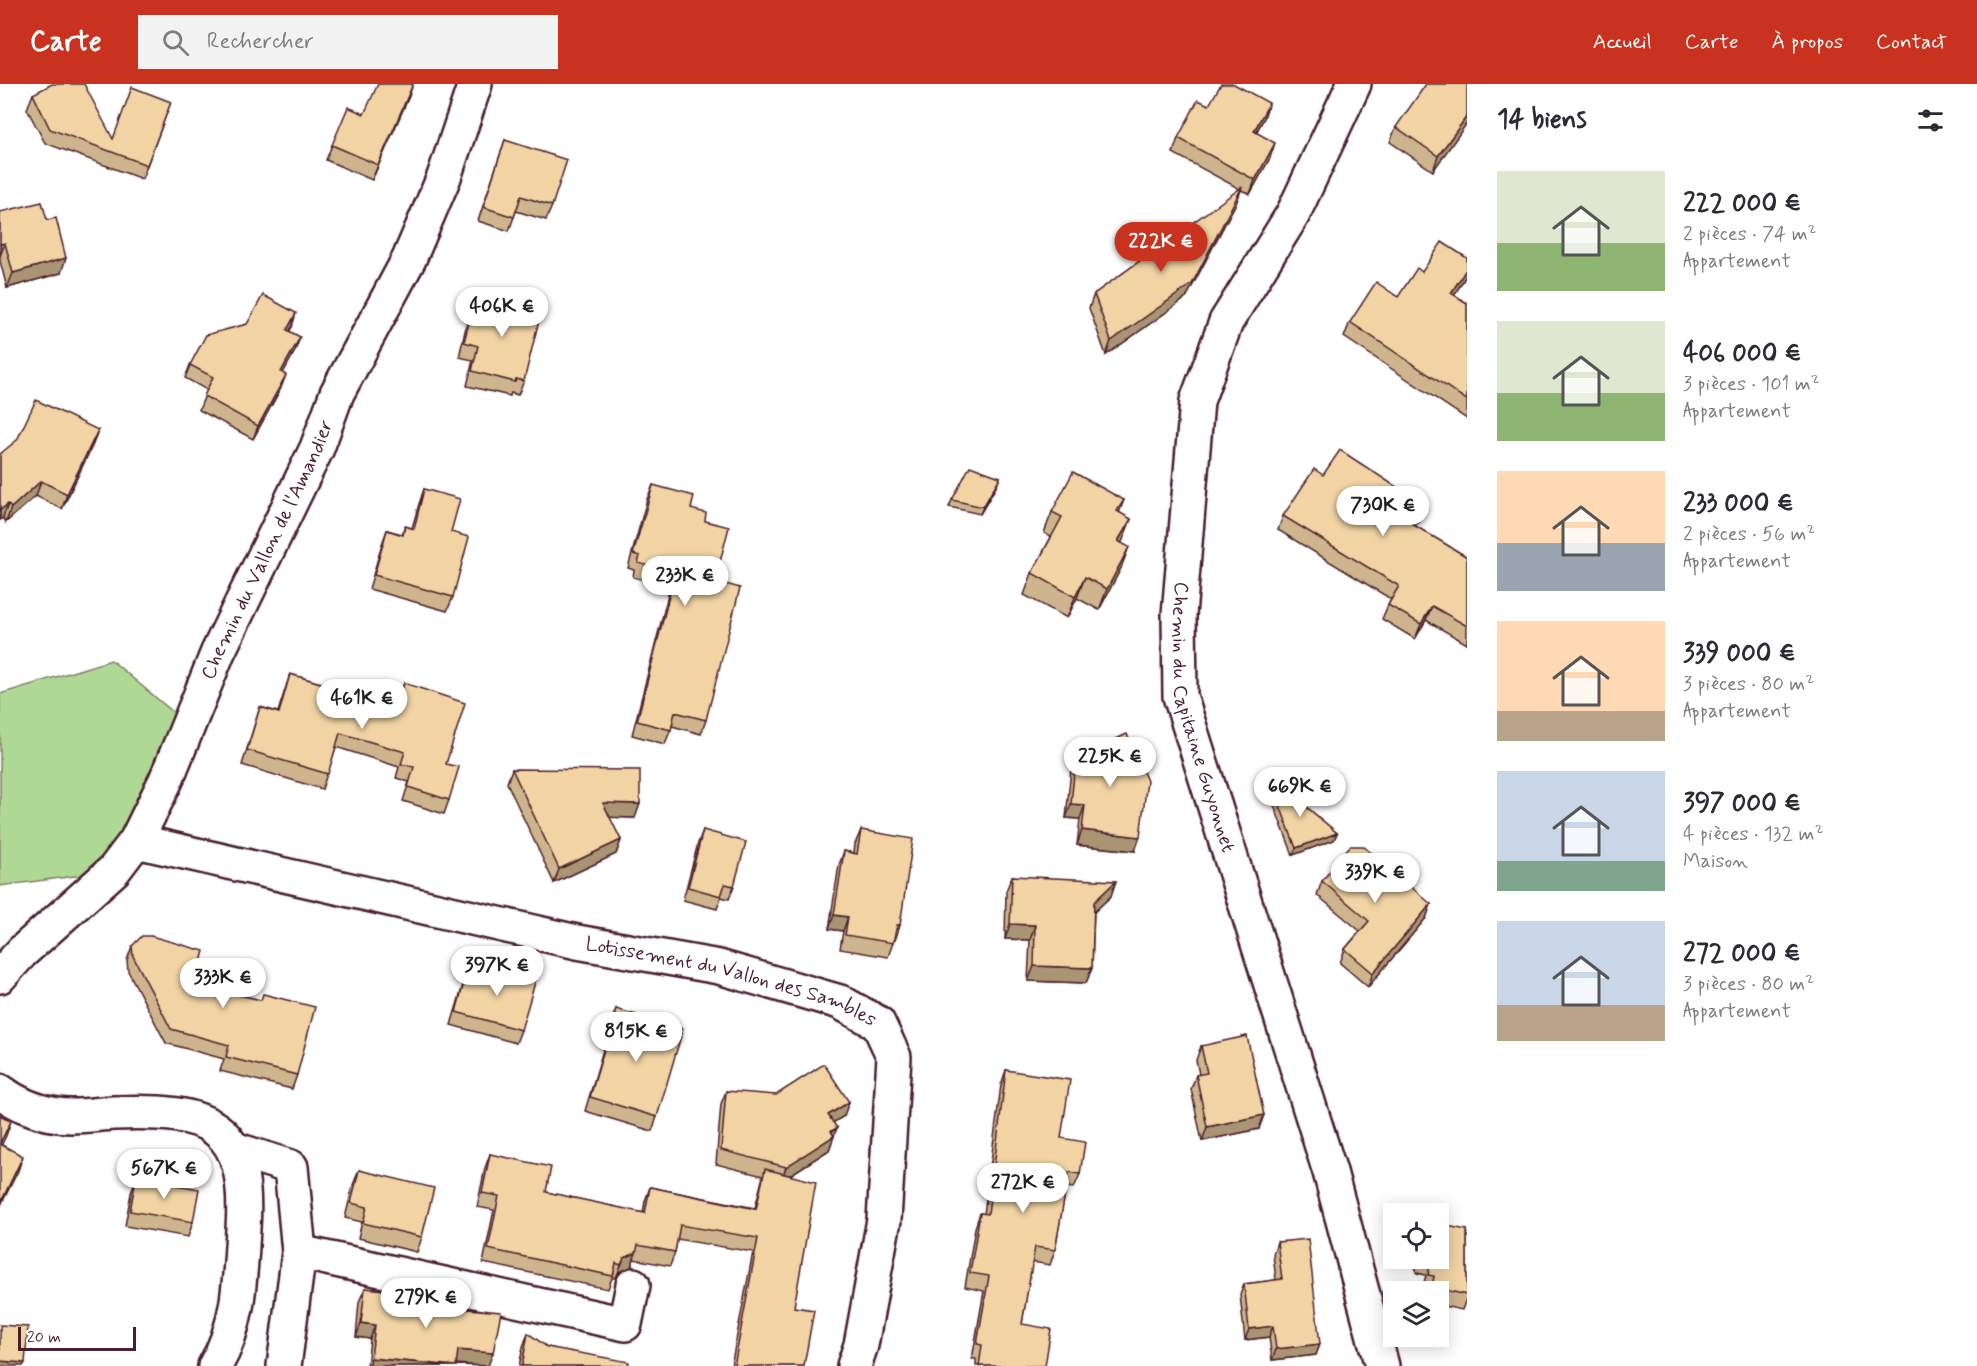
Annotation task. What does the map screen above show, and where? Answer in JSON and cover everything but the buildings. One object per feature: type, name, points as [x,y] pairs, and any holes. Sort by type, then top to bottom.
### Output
[{"type":"street","name":"Chemin du Vallon de l'Amandier","points":[[0,976],[22,952],[114,870],[136,841],[166,780],[218,652],[317,448],[337,393],[409,259],[444,177],[475,84]]},
{"type":"street","name":"Chemin du Capitaine Guyonnet","points":[[1354,84],[1293,214],[1226,322],[1197,401],[1179,615],[1180,696],[1330,1172],[1382,1366]]},
{"type":"street","name":"Lotissement du Vallon des Sambles","points":[[136,841],[577,942],[718,967],[840,1002],[878,1023],[894,1057],[884,1220],[861,1345],[854,1366]]},
{"type":"street","points":[[0,1091],[26,1107],[60,1116],[144,1112],[192,1116],[219,1130],[234,1149],[245,1195],[238,1303],[224,1351],[215,1366]]},
{"type":"street","points":[[234,1149],[291,1167],[299,1252],[284,1366]]},
{"type":"street","points":[[299,1252],[625,1324],[633,1285]]},
{"type":"green space","points":[[111,660],[186,723],[98,873],[0,886],[0,694]]}]
